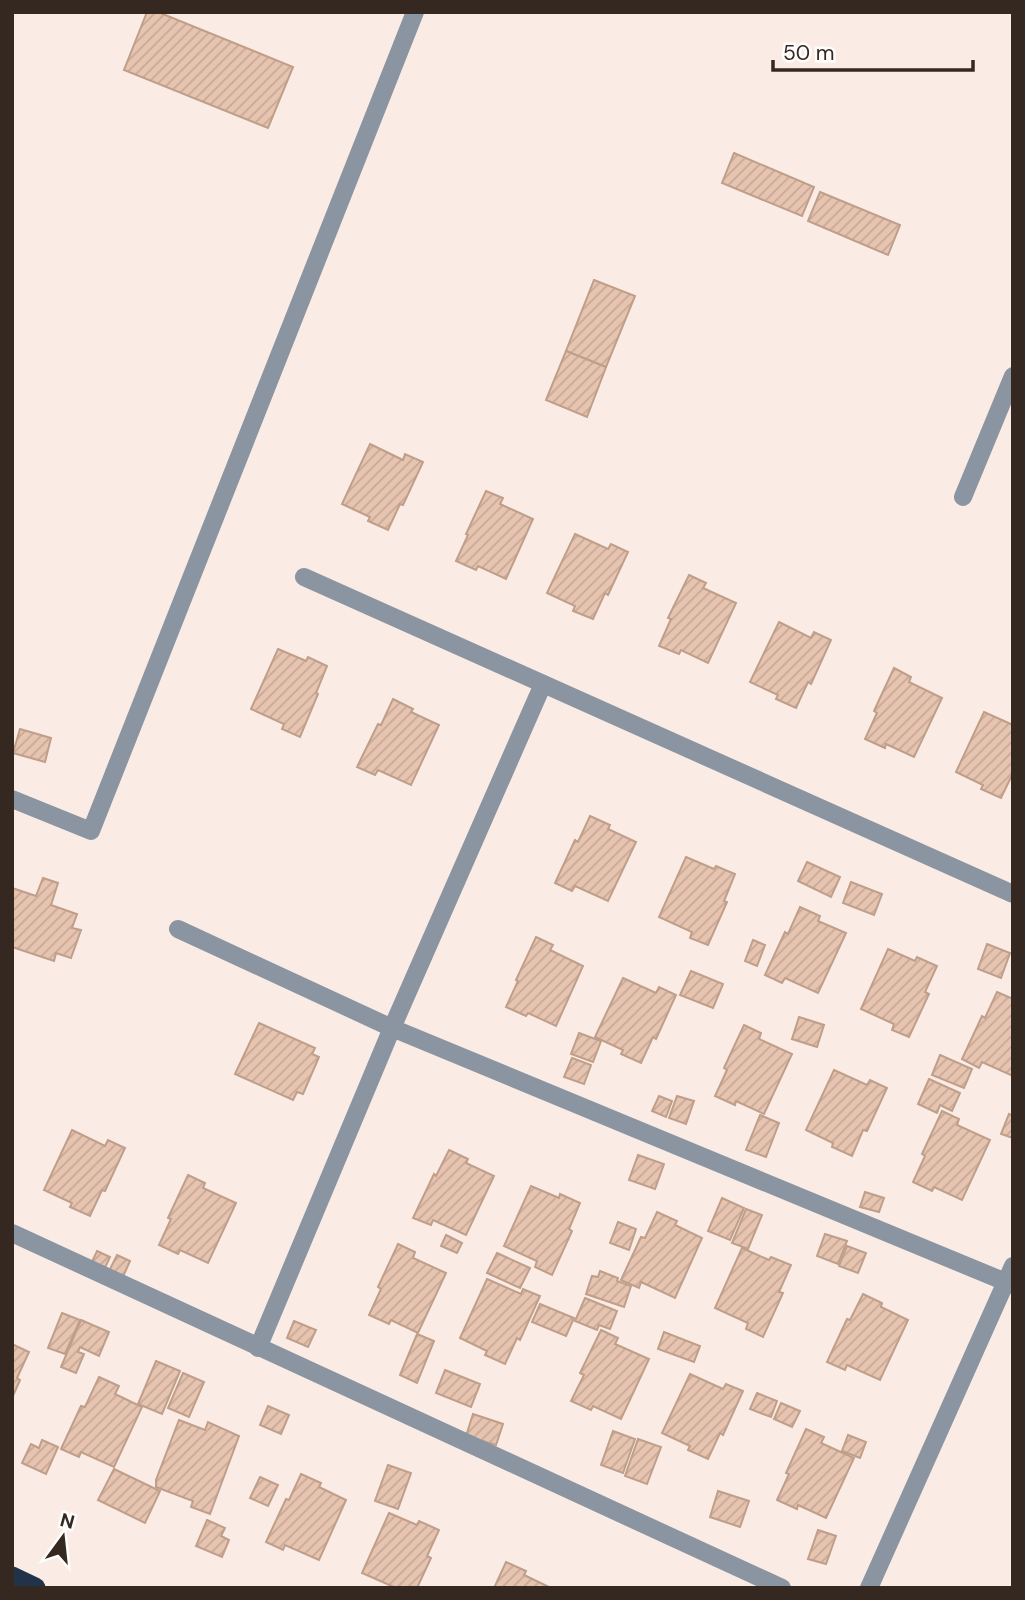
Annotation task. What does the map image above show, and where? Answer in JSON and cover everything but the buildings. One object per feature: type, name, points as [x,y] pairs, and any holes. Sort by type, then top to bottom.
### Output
[{"type":"highway","points":[[12,1577],[35,1588]]},
{"type":"street","points":[[12,799],[91,831],[415,12]]},
{"type":"street","points":[[964,497],[1013,376]]},
{"type":"street","points":[[304,577],[1013,894]]},
{"type":"street","points":[[258,1348],[392,1028],[543,684]]},
{"type":"street","points":[[178,929],[392,1028],[1010,1278],[869,1588]]},
{"type":"street","points":[[12,1233],[782,1588]]}]
